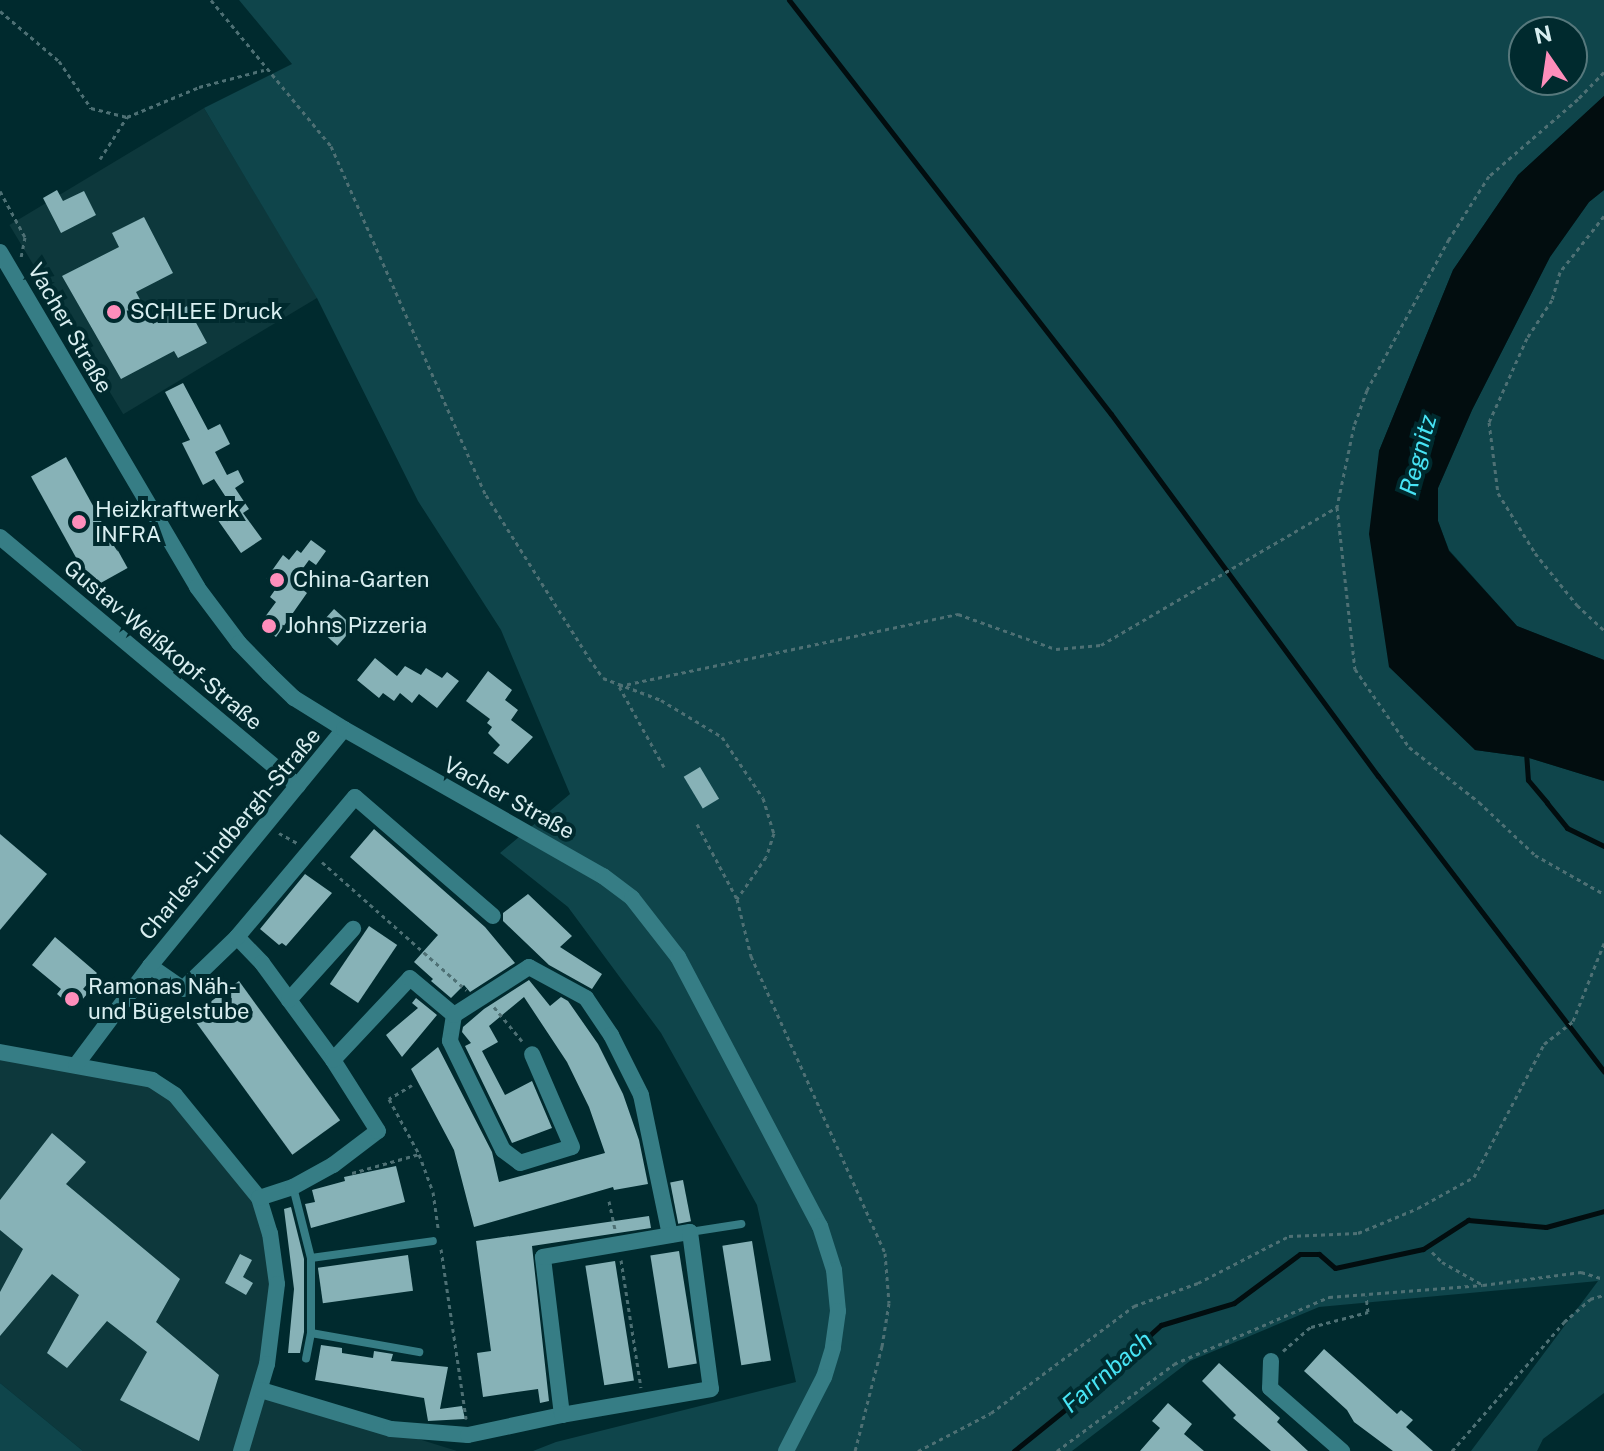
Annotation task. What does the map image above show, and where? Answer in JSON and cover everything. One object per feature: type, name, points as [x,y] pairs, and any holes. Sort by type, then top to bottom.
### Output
[{"type":"street","name":"Vacher Straße","points":[[0,252],[197,587],[239,643],[294,698],[603,876],[632,898],[678,957],[820,1226],[834,1270],[838,1311],[833,1348],[824,1377],[786,1451]]},
{"type":"street","name":"Gustav-Weißkopf-Straße","points":[[0,537],[298,786]]},
{"type":"street","name":"Charles-Lindbergh-Straße","points":[[76,1065],[150,966],[344,729]]},
{"type":"street","name":"Charles-Lindbergh-Straße","points":[[150,966],[183,989],[237,937],[355,797],[493,916]]},
{"type":"street","points":[[289,1000],[353,929]]},
{"type":"street","points":[[237,937],[333,1060],[378,1131],[333,1165],[293,1187],[259,1198]]},
{"type":"street","points":[[454,1015],[529,967],[586,998],[611,1035],[641,1095],[670,1235]]},
{"type":"street","points":[[333,1060],[410,978],[454,1015]]},
{"type":"street","points":[[454,1015],[450,1041],[503,1150],[520,1163],[572,1147],[532,1054]]},
{"type":"street","points":[[0,1052],[152,1080],[175,1095],[259,1198],[270,1233],[277,1284],[274,1328],[261,1390],[241,1451]]},
{"type":"street","points":[[261,1390],[391,1429],[468,1435],[711,1389],[690,1232],[543,1257],[562,1415]]},
{"type":"street","points":[[1271,1361],[1270,1388],[1342,1451]]},
{"type":"lane","points":[[293,1187],[311,1258],[311,1333],[306,1359]]},
{"type":"lane","points":[[690,1232],[741,1224]]},
{"type":"lane","points":[[311,1258],[433,1241]]},
{"type":"lane","points":[[311,1333],[419,1352]]},
{"type":"path","points":[[211,0],[331,146],[486,495],[589,658],[603,678],[661,700],[722,737],[763,798],[774,833],[766,857],[737,899]]},
{"type":"path","points":[[0,11],[59,61],[91,108],[127,117]]},
{"type":"path","points":[[100,159],[127,117],[199,87],[266,69]]},
{"type":"path","points":[[1604,72],[1578,99],[1489,176],[1449,239],[1367,390],[1354,426],[1337,507],[1355,669],[1409,747],[1479,802],[1535,855],[1604,894]]},
{"type":"path","points":[[0,191],[25,237],[17,281]]},
{"type":"path","points":[[1604,216],[1560,272],[1552,300],[1527,338],[1489,422],[1498,493],[1535,553],[1577,605],[1604,630]]},
{"type":"path","points":[[619,686],[958,614],[1056,649],[1101,645],[1231,566],[1337,507]]},
{"type":"path","points":[[619,686],[664,767]]},
{"type":"path","points":[[697,824],[737,899],[751,956],[885,1253],[889,1303],[882,1346],[855,1451]]},
{"type":"path","points":[[265,825],[309,850],[463,986],[476,1003],[488,998],[532,1054]]},
{"type":"path","points":[[918,1451],[991,1413],[1134,1306],[1198,1283],[1289,1236],[1358,1233],[1418,1208],[1474,1177],[1544,1044],[1573,1021],[1604,943]]},
{"type":"path","points":[[412,1085],[389,1099],[419,1154],[433,1192],[468,1435]]},
{"type":"path","points":[[333,1165],[337,1177],[419,1154]]},
{"type":"path","points":[[609,1201],[644,1401]]},
{"type":"path","points":[[1432,1252],[1442,1262],[1483,1285]]},
{"type":"path","points":[[1057,1451],[1174,1364],[1329,1297],[1483,1285],[1581,1272],[1604,1279]]},
{"type":"path","points":[[1271,1361],[1311,1327],[1368,1312],[1366,1295]]},
{"type":"path","points":[[1452,1451],[1564,1322],[1590,1299],[1604,1295]]},
{"type":"shaded area","points":[[239,0],[1604,0],[1604,96],[1518,175],[1453,270],[1379,451],[1475,750],[1526,757],[1604,781],[1604,1393],[1543,1439],[1537,1451],[1471,1451],[1598,1281],[1319,1307],[1190,1361],[1072,1451],[533,1451],[556,1442],[796,1382],[757,1205],[661,1033],[568,907],[500,853],[570,794],[501,630],[418,501],[317,298],[204,108],[292,64]]},
{"type":"shaded area","points":[[204,108],[318,297],[123,414],[9,225]]},
{"type":"shaded area","points":[[1604,190],[1604,660],[1517,626],[1449,550],[1438,521],[1438,488],[1472,410],[1550,257],[1589,202]]},
{"type":"shaded area","points":[[0,1052],[152,1080],[259,1198],[277,1284],[261,1390],[457,1451],[83,1451],[0,1383]]},
{"type":"shaded area","points":[[0,1383],[83,1451],[0,1451]]},
{"type":"water","name":"Regnitz","points":[[1604,96],[1604,190],[1589,202],[1550,257],[1472,410],[1438,488],[1438,521],[1449,551],[1517,626],[1604,660],[1604,781],[1526,757],[1475,750],[1389,667],[1369,534],[1379,451],[1453,270],[1518,175]]},
{"type":"building","points":[[57,190],[63,201],[84,191],[96,215],[61,233],[43,198]]},
{"type":"building","points":[[144,217],[173,273],[136,292],[153,324],[187,306],[207,343],[178,358],[174,351],[121,379],[62,276],[119,247],[112,233]]},
{"type":"building","points":[[183,383],[208,430],[220,424],[230,444],[215,452],[227,475],[238,470],[244,482],[235,488],[249,509],[243,513],[262,539],[241,553],[215,516],[231,505],[214,479],[203,485],[182,443],[190,440],[165,392]]},
{"type":"building","name":"Heizkraftwerk INFRA","points":[[66,457],[128,568],[93,587],[31,476]]},
{"type":"building","points":[[311,540],[326,551],[316,565],[309,560],[293,582],[307,593],[276,637],[259,625],[276,602],[270,597],[277,587],[266,579],[283,555],[289,560],[297,550],[301,553]]},
{"type":"building","points":[[334,609],[354,627],[337,646],[317,628]]},
{"type":"building","points":[[375,658],[397,676],[405,666],[421,675],[426,668],[442,678],[447,672],[459,681],[437,708],[419,694],[412,703],[400,693],[394,701],[383,693],[379,698],[357,680]]},
{"type":"building","points":[[488,671],[512,690],[505,700],[518,710],[511,720],[533,737],[508,764],[493,753],[500,745],[488,733],[492,727],[487,723],[490,719],[466,701]]},
{"type":"building","points":[[700,767],[719,799],[703,809],[684,777]]},
{"type":"building","points":[[374,829],[485,927],[515,963],[470,992],[464,985],[451,998],[431,981],[433,979],[414,962],[438,935],[350,857]]},
{"type":"building","points":[[0,834],[47,874],[0,930]]},
{"type":"building","points":[[305,874],[332,893],[286,946],[282,943],[279,945],[260,929]]},
{"type":"building","points":[[528,894],[572,936],[560,947],[602,974],[592,989],[549,965],[503,921],[503,913]]},
{"type":"building","points":[[369,926],[397,945],[358,1003],[330,984]]},
{"type":"building","points":[[55,937],[97,973],[83,989],[88,993],[74,1009],[57,994],[61,989],[32,965]]},
{"type":"building","points":[[529,980],[550,1006],[561,997],[568,1001],[598,1044],[623,1094],[639,1140],[648,1184],[614,1190],[613,1187],[474,1227],[454,1150],[411,1069],[438,1047],[492,1152],[499,1182],[605,1153],[589,1107],[567,1062],[524,997],[489,1026],[498,1042],[482,1051],[505,1095],[532,1081],[552,1128],[512,1143],[465,1046],[471,1043],[462,1032],[463,1027],[484,1009]]},
{"type":"building","points":[[239,981],[340,1120],[292,1155],[191,1016]]},
{"type":"building","points":[[416,998],[437,1015],[402,1057],[386,1035],[418,1008],[412,1003]]},
{"type":"building","points":[[52,1133],[86,1162],[66,1184],[180,1279],[156,1322],[219,1375],[199,1441],[120,1400],[147,1352],[107,1321],[67,1368],[47,1353],[79,1295],[52,1274],[0,1336],[0,1292],[23,1249],[0,1230],[0,1200]]},
{"type":"building","points":[[396,1166],[405,1202],[311,1228],[305,1204],[315,1202],[312,1190],[345,1181],[344,1177]]},
{"type":"building","points":[[683,1180],[691,1221],[678,1224],[670,1182]]},
{"type":"building","points":[[291,1207],[304,1259],[304,1332],[300,1353],[288,1353],[294,1289],[284,1209]]},
{"type":"building","points":[[649,1216],[651,1228],[532,1246],[549,1401],[540,1403],[538,1389],[483,1397],[477,1353],[491,1351],[476,1241]]},
{"type":"building","points":[[752,1241],[771,1361],[741,1365],[722,1246]]},
{"type":"building","points":[[679,1251],[697,1364],[668,1368],[650,1256]]},
{"type":"building","points":[[240,1254],[252,1260],[243,1277],[253,1283],[246,1295],[225,1283]]},
{"type":"building","points":[[408,1255],[413,1291],[323,1303],[318,1268]]},
{"type":"building","points":[[615,1261],[634,1381],[604,1385],[585,1266]]},
{"type":"building","points":[[321,1345],[342,1348],[342,1353],[373,1358],[374,1351],[393,1354],[391,1361],[448,1367],[440,1409],[462,1406],[465,1419],[428,1421],[424,1398],[315,1380]]},
{"type":"building","points":[[1324,1349],[1397,1414],[1401,1410],[1413,1420],[1406,1427],[1433,1451],[1393,1451],[1354,1422],[1347,1410],[1304,1371]]},
{"type":"building","points":[[1219,1363],[1280,1418],[1277,1422],[1308,1451],[1271,1451],[1233,1418],[1236,1415],[1202,1381]]},
{"type":"building","points":[[1168,1403],[1192,1424],[1184,1434],[1204,1451],[1140,1451],[1160,1428],[1152,1421]]},
{"type":"waterway","points":[[789,0],[1111,414],[1378,776],[1604,1072]]},
{"type":"waterway","name":"Farrnbach","points":[[1526,752],[1528,780],[1567,828],[1604,846]]},
{"type":"waterway","name":"Farrnbach","points":[[1014,1451],[1093,1387],[1161,1325],[1234,1303],[1300,1254],[1319,1254],[1335,1268],[1423,1249],[1468,1220],[1546,1227],[1604,1211]]},
{"type":"place","name":"SCHLEE Druck","points":[[114,312]]},
{"type":"place","name":"Heizkraftwerk INFRA","points":[[79,522]]},
{"type":"place","name":"China-Garten","points":[[277,580]]},
{"type":"place","name":"Johns Pizzeria","points":[[269,626]]},
{"type":"place","name":"Ramonas Näh- und Bügelstube","points":[[72,999]]}]
